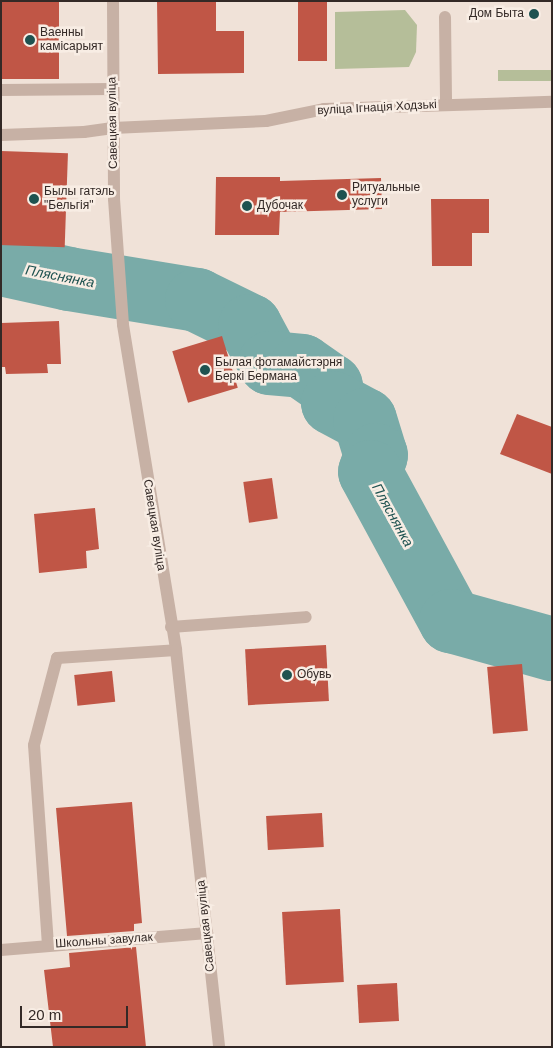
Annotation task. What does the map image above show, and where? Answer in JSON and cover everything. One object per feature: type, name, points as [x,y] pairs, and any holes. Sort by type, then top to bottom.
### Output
[{"type":"street","name":"Савецкая вуліца","points":[[113,1],[113,128],[118,258],[123,325],[176,650],[219,1047]]},
{"type":"street","points":[[445,17],[446,104]]},
{"type":"street","points":[[1,90],[113,89]]},
{"type":"street","name":"вуліца Ігнація Ходзькі","points":[[1,134],[84,132],[113,128],[266,121],[324,109],[552,102]]},
{"type":"street","points":[[171,627],[306,617]]},
{"type":"street","points":[[48,945],[34,745],[58,658],[176,650]]},
{"type":"street","name":"Школьны завулак","points":[[1,950],[207,933]]},
{"type":"green space","points":[[405,10],[417,25],[416,52],[409,67],[335,69],[335,12]]},
{"type":"green space","points":[[498,70],[552,70],[552,81],[498,81]]},
{"type":"building","name":"Ваенны камісарыят","points":[[1,1],[59,1],[59,79],[1,79]]},
{"type":"building","points":[[157,1],[216,1],[216,31],[244,31],[244,73],[158,74]]},
{"type":"building","points":[[298,1],[327,1],[327,61],[298,61]]},
{"type":"building","name":"Былы гатэль \"Бельгія\"","points":[[1,151],[68,153],[65,247],[1,245]]},
{"type":"building","points":[[216,177],[280,177],[280,181],[381,178],[382,209],[280,212],[279,235],[215,235]]},
{"type":"building","points":[[431,199],[489,199],[489,233],[472,233],[472,266],[432,266]]},
{"type":"building","points":[[59,321],[61,364],[47,364],[48,373],[6,374],[5,367],[1,367],[1,323]]},
{"type":"building","name":"Былая фотамайстэрня Беркі Бермана","points":[[222,336],[238,388],[188,403],[172,351]]},
{"type":"building","points":[[517,414],[552,427],[552,474],[500,454]]},
{"type":"building","points":[[272,478],[278,519],[249,523],[243,482]]},
{"type":"building","points":[[95,508],[99,549],[86,551],[87,568],[39,573],[34,514]]},
{"type":"building","name":"Обувь","points":[[326,645],[329,701],[248,705],[245,649]]},
{"type":"building","points":[[522,664],[528,731],[493,734],[487,667]]},
{"type":"building","points":[[112,671],[115,702],[77,706],[74,675]]},
{"type":"building","points":[[132,802],[142,923],[134,924],[134,931],[67,936],[56,808]]},
{"type":"building","points":[[322,813],[324,847],[268,850],[266,816]]},
{"type":"building","points":[[340,909],[344,982],[286,985],[282,912]]},
{"type":"building","points":[[136,947],[146,1047],[53,1047],[44,970],[70,967],[69,953]]},
{"type":"building","points":[[397,983],[399,1021],[359,1023],[357,985]]},
{"type":"waterway","name":"Пляснянка","points":[[1,264],[69,279],[197,300],[250,326],[270,363],[302,366],[331,386],[333,403],[365,420],[376,455],[370,472],[451,621],[552,649]]},
{"type":"place","name":"Дом Быта","points":[[534,14]]},
{"type":"place","name":"Ваенны камісарыят","points":[[30,40]]},
{"type":"place","name":"Ритуальные услуги","points":[[342,195]]},
{"type":"place","name":"Былы гатэль \"Бельгія\"","points":[[34,199]]},
{"type":"place","name":"Дубочак","points":[[247,206]]},
{"type":"place","name":"Былая фотамайстэрня Беркі Бермана","points":[[205,370]]},
{"type":"place","name":"Обувь","points":[[287,675]]}]
